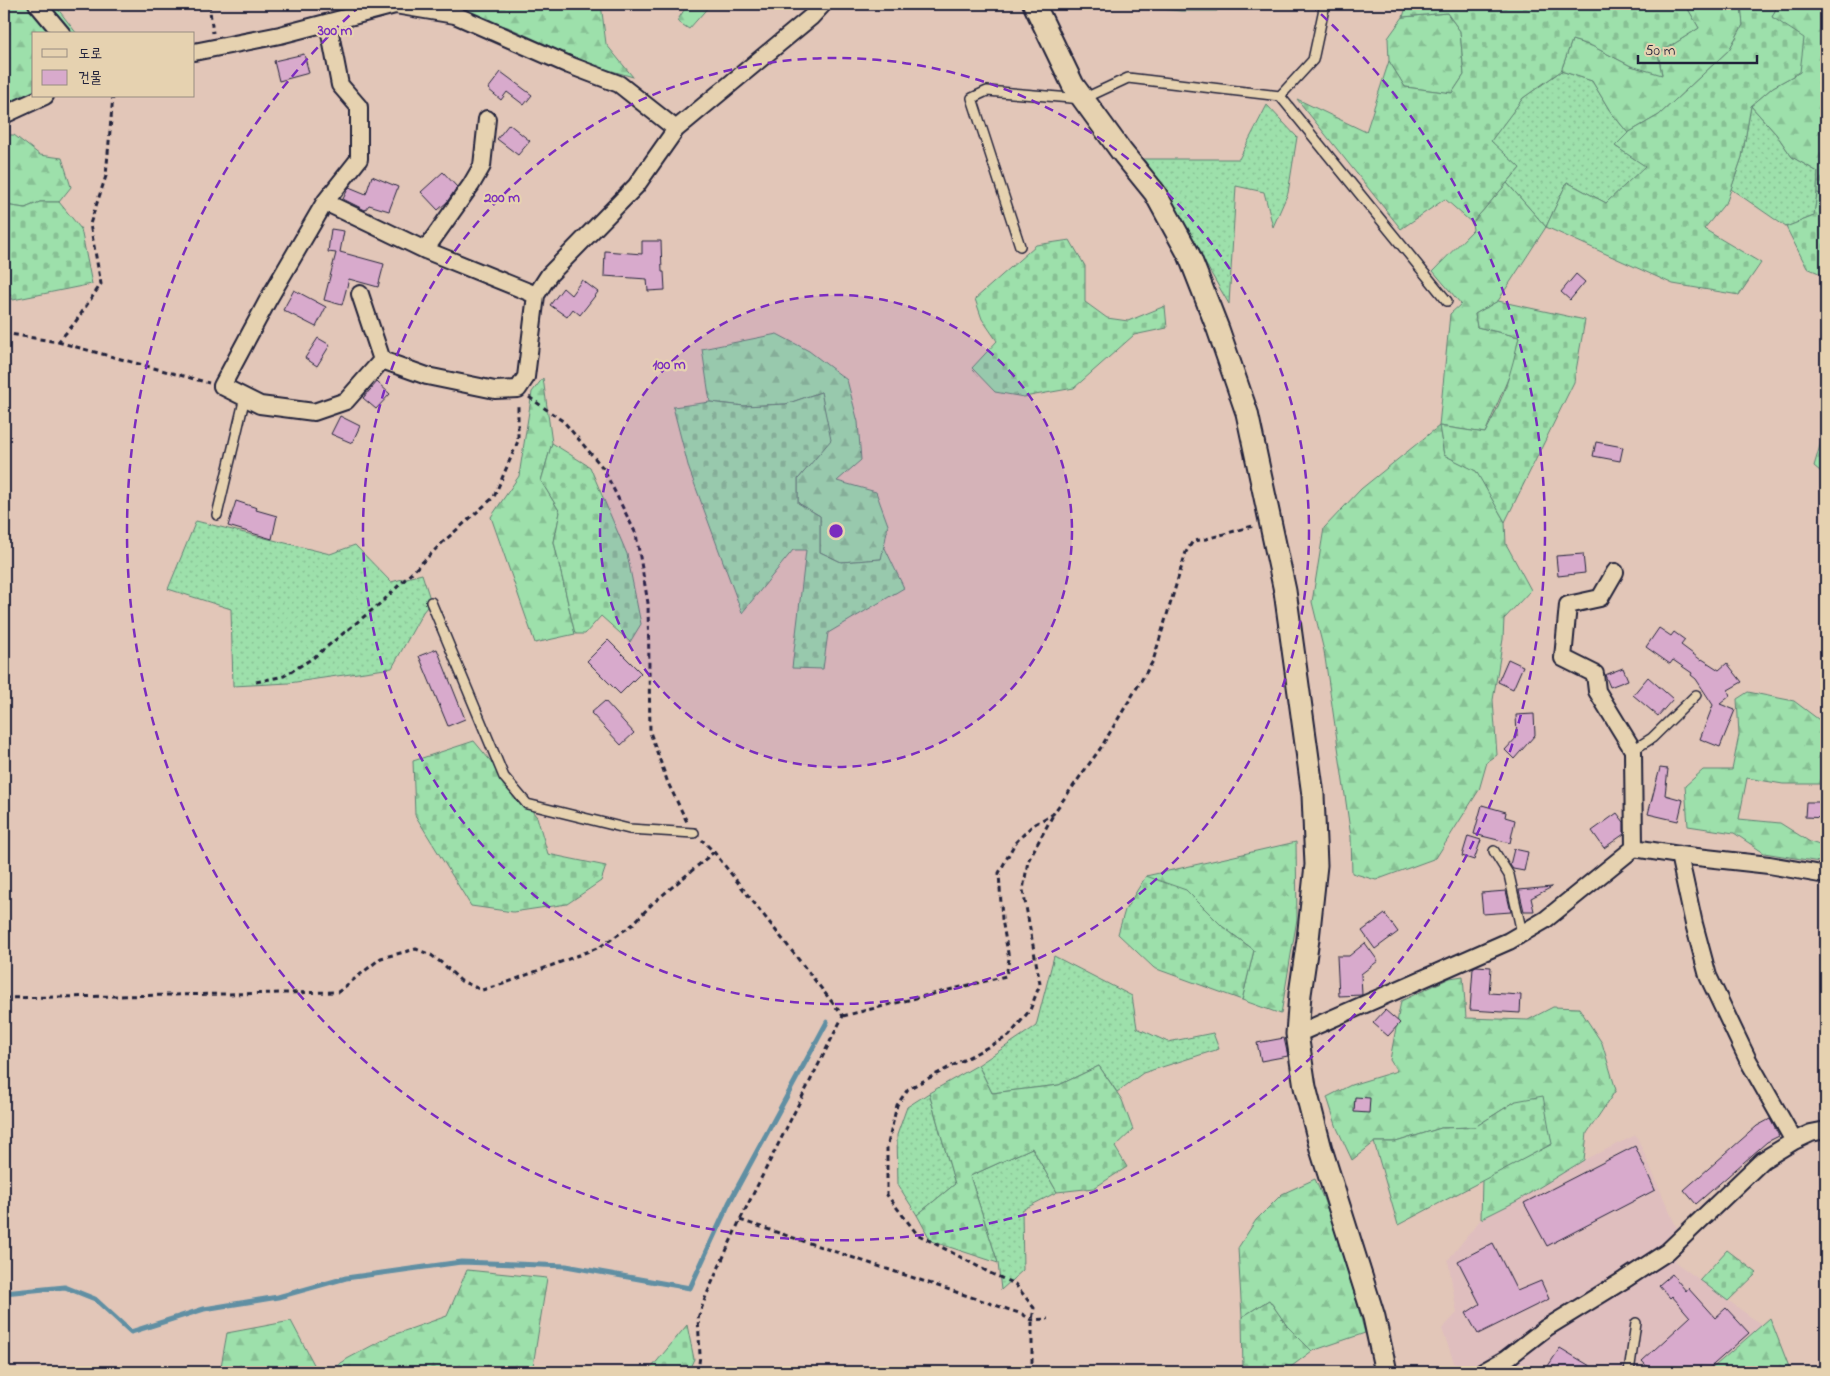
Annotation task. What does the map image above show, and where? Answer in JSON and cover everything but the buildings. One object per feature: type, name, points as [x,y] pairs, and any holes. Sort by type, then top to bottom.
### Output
[{"type":"street","points":[[37,4],[60,32]]},
{"type":"street","points":[[382,360],[427,376],[495,390],[518,389],[526,378],[536,295],[549,275],[636,186],[676,129],[811,17],[822,4]]},
{"type":"street","points":[[1034,4],[1072,85],[1155,193],[1189,255],[1218,329],[1247,413],[1285,591],[1313,795],[1316,865],[1297,1034],[1305,1087],[1320,1149],[1374,1317],[1386,1372]]},
{"type":"street","points":[[195,52],[280,36],[395,5],[455,15],[579,69],[619,84],[676,129]]},
{"type":"street","points":[[328,23],[340,85],[359,107],[359,159],[325,202],[268,300],[222,386],[260,405],[314,412],[346,401],[382,360]]},
{"type":"street","points":[[4,115],[41,98]]},
{"type":"street","points":[[425,250],[471,185],[482,166],[487,119]]},
{"type":"street","points":[[325,202],[425,250],[536,295]]},
{"type":"street","points":[[360,294],[382,360]]},
{"type":"street","points":[[1615,572],[1600,598],[1568,605],[1563,658],[1595,674],[1597,691],[1633,750],[1634,848]]},
{"type":"street","points":[[1297,1034],[1522,934],[1545,920],[1634,848],[1679,855],[1770,864],[1826,875]]},
{"type":"street","points":[[1679,855],[1708,976],[1748,1060],[1794,1141]]},
{"type":"street","points":[[1483,1372],[1506,1359],[1546,1328],[1667,1252],[1763,1160],[1794,1141],[1811,1133],[1826,1130]]},
{"type":"lane","points":[[1280,96],[1313,60],[1325,4]]},
{"type":"lane","points":[[1020,246],[972,98],[987,90],[1083,99],[1128,78],[1280,96],[1448,301]]},
{"type":"lane","points":[[217,515],[245,398]]},
{"type":"lane","points":[[431,602],[504,777],[527,804],[629,829],[694,833]]},
{"type":"lane","points":[[1633,750],[1652,738],[1696,695]]},
{"type":"lane","points":[[1494,851],[1509,875],[1522,934]]},
{"type":"lane","points":[[1629,1372],[1636,1323]]},
{"type":"path","points":[[209,4],[215,48]]},
{"type":"path","points":[[58,342],[74,324],[101,284],[90,224],[106,176],[113,98]]},
{"type":"path","points":[[4,333],[58,342],[222,386]]},
{"type":"path","points":[[256,682],[284,676],[313,658],[382,602],[443,542],[494,496],[518,441],[518,389]]},
{"type":"path","points":[[518,389],[564,422],[603,468],[636,534],[648,603],[650,732],[668,783],[694,833],[714,852],[843,1016]]},
{"type":"path","points":[[1032,1372],[1032,1320],[1034,1308],[1015,1284],[992,1274],[917,1234],[887,1195],[887,1148],[897,1105],[908,1089],[1009,1036],[1030,1010],[1040,984],[1023,890],[1028,861],[1054,814],[1100,749],[1153,661],[1186,552],[1193,541],[1270,521]]},
{"type":"path","points":[[698,1372],[700,1355],[698,1318],[706,1296],[740,1220],[843,1016],[1006,976],[1009,959],[1002,919],[999,873],[1015,843],[1033,825],[1054,814]]},
{"type":"path","points":[[4,998],[338,992],[381,958],[416,949],[431,955],[444,964],[461,981],[482,990],[503,984],[600,947],[632,925],[652,904],[714,852]]},
{"type":"path","points":[[740,1220],[1022,1314],[1032,1320],[1048,1319]]},
{"type":"shaded area","points":[[1636,1135],[1678,1231],[1675,1262],[1762,1325],[1708,1372],[1407,1372],[1455,1365],[1442,1329],[1457,1313],[1448,1260],[1481,1219],[1517,1201],[1584,1160]]},
{"type":"green space","points":[[4,4],[54,4],[75,32],[32,32],[32,92],[4,104]]},
{"type":"green space","points":[[426,4],[601,4],[606,44],[633,77],[588,64],[508,27]]},
{"type":"green space","points":[[688,4],[711,4],[689,29],[677,21]]},
{"type":"green space","points":[[1130,4],[1218,4],[1217,11],[1181,11],[1130,6]]},
{"type":"green space","points":[[1407,4],[1685,4],[1699,28],[1658,54],[1662,75],[1631,66],[1592,46],[1572,40],[1561,71],[1523,98],[1491,141],[1520,168],[1472,223],[1445,199],[1401,229],[1297,99],[1366,132],[1389,61],[1405,87],[1452,93],[1464,75],[1460,31],[1447,13],[1403,17]]},
{"type":"green space","points":[[1685,4],[1741,4],[1743,25],[1729,50],[1659,115],[1628,133],[1610,111],[1592,81],[1561,71],[1572,40],[1592,46],[1631,66],[1662,74],[1658,54],[1699,28]]},
{"type":"green space","points":[[1741,4],[1778,4],[1772,17],[1804,38],[1800,72],[1773,87],[1751,106],[1742,157],[1727,201],[1704,229],[1761,263],[1739,295],[1673,284],[1546,227],[1567,182],[1606,203],[1645,166],[1615,146],[1628,133],[1659,115],[1729,50],[1743,25]]},
{"type":"green space","points":[[1778,4],[1826,4],[1826,195],[1817,193],[1818,172],[1792,157],[1776,134],[1751,106],[1773,87],[1800,72],[1772,17]]},
{"type":"green space","points":[[1447,13],[1460,31],[1464,75],[1452,93],[1405,87],[1389,61],[1388,38],[1403,17]]},
{"type":"green space","points":[[1561,71],[1592,81],[1610,111],[1628,133],[1615,146],[1646,166],[1606,203],[1567,182],[1546,227],[1507,183],[1520,168],[1490,141],[1523,98]]},
{"type":"green space","points":[[1267,105],[1297,137],[1288,193],[1273,227],[1264,192],[1236,186],[1229,304],[1144,159],[1239,159]]},
{"type":"green space","points":[[1751,106],[1776,134],[1792,157],[1818,172],[1814,216],[1786,227],[1731,189],[1742,157]]},
{"type":"green space","points":[[4,135],[14,135],[40,155],[62,158],[71,187],[59,202],[40,202],[25,208],[4,205]]},
{"type":"green space","points":[[1507,183],[1546,227],[1498,301],[1475,314],[1477,327],[1519,337],[1513,367],[1485,433],[1439,426],[1450,314],[1461,304],[1433,271],[1473,230],[1472,223]]},
{"type":"green space","points":[[1817,193],[1826,195],[1826,276],[1807,268],[1786,227],[1814,216]]},
{"type":"green space","points":[[40,202],[59,202],[81,229],[92,284],[13,300],[4,283],[4,205],[25,208]]},
{"type":"green space","points":[[1070,240],[1085,266],[1085,302],[1107,318],[1128,321],[1165,306],[1167,328],[1134,335],[1074,388],[1024,397],[995,392],[972,368],[997,341],[982,319],[975,299],[1036,245]]},
{"type":"green space","points":[[1498,301],[1585,320],[1574,382],[1505,522],[1476,471],[1444,455],[1439,426],[1485,433],[1491,422],[1506,386],[1519,337],[1477,327],[1475,314]]},
{"type":"green space","points":[[777,334],[809,351],[847,380],[858,422],[861,460],[837,481],[876,492],[888,525],[882,559],[841,562],[820,552],[820,516],[798,503],[798,479],[830,440],[821,392],[786,404],[744,406],[710,402],[702,349]]},
{"type":"green space","points":[[543,378],[552,443],[541,481],[560,512],[554,542],[575,634],[535,643],[491,517],[519,476],[532,392]]},
{"type":"green space","points":[[821,392],[831,440],[798,479],[798,503],[820,516],[820,552],[841,562],[881,559],[884,546],[904,588],[828,633],[823,669],[792,668],[806,550],[793,550],[742,613],[689,469],[673,407],[710,402],[744,406],[786,404]]},
{"type":"green space","points":[[1826,425],[1826,476],[1814,466]]},
{"type":"green space","points":[[1439,426],[1444,455],[1476,470],[1505,522],[1506,544],[1531,590],[1504,619],[1503,639],[1493,700],[1497,755],[1487,762],[1479,790],[1436,858],[1376,880],[1352,873],[1351,837],[1324,651],[1312,602],[1324,528],[1361,489]]},
{"type":"green space","points":[[552,443],[590,467],[627,554],[641,624],[630,642],[601,616],[585,634],[575,634],[554,542],[560,512],[541,481]]},
{"type":"green space","points":[[196,521],[330,554],[355,545],[391,582],[422,574],[431,602],[423,612],[392,668],[289,683],[233,686],[231,609],[168,589]]},
{"type":"green space","points":[[1748,692],[1794,701],[1826,725],[1826,784],[1783,784],[1747,778],[1739,819],[1780,823],[1810,842],[1826,847],[1826,863],[1764,853],[1734,833],[1688,826],[1685,786],[1703,770],[1732,770],[1739,735],[1737,699]]},
{"type":"green space","points":[[474,741],[537,817],[548,854],[606,866],[601,881],[567,904],[513,912],[471,906],[415,815],[413,761]]},
{"type":"green space","points":[[1296,842],[1297,919],[1281,1014],[1242,1000],[1254,950],[1146,876]]},
{"type":"green space","points":[[1146,876],[1186,890],[1223,927],[1254,950],[1242,1000],[1154,968],[1118,934],[1125,910]]},
{"type":"green space","points":[[1054,956],[1132,996],[1137,1028],[1168,1042],[1213,1033],[1219,1049],[1143,1073],[1117,1092],[1099,1066],[1059,1085],[992,1093],[978,1065],[1036,1026]]},
{"type":"green space","points":[[1463,976],[1466,1018],[1528,1020],[1553,1007],[1579,1008],[1602,1043],[1616,1090],[1587,1133],[1584,1160],[1517,1201],[1481,1219],[1482,1180],[1552,1144],[1516,1101],[1475,1127],[1441,1128],[1396,1142],[1375,1142],[1352,1160],[1337,1128],[1327,1097],[1351,1085],[1397,1071],[1390,1060],[1401,1001],[1450,978]]},
{"type":"green space","points":[[978,1065],[992,1093],[1059,1085],[1099,1066],[1122,1100],[1133,1130],[1115,1147],[1127,1167],[1094,1188],[1057,1192],[1032,1148],[970,1176],[998,1263],[931,1241],[917,1215],[955,1184],[929,1093]]},
{"type":"green space","points":[[929,1093],[955,1184],[917,1215],[898,1185],[897,1135],[907,1107]]},
{"type":"green space","points":[[1543,1096],[1552,1144],[1398,1225],[1374,1142],[1396,1142],[1441,1128],[1475,1127],[1516,1101]]},
{"type":"green space","points":[[1032,1148],[1057,1192],[1022,1210],[1023,1270],[1001,1290],[998,1263],[970,1176]]},
{"type":"green space","points":[[1315,1179],[1337,1236],[1365,1333],[1312,1351],[1287,1326],[1269,1300],[1242,1317],[1238,1248],[1256,1220],[1282,1194]]},
{"type":"green space","points":[[1727,1250],[1757,1273],[1728,1301],[1700,1280]]},
{"type":"green space","points":[[467,1270],[547,1278],[532,1372],[328,1372],[347,1359],[390,1336],[447,1316]]},
{"type":"green space","points":[[1269,1300],[1287,1326],[1312,1351],[1284,1372],[1247,1372],[1243,1370],[1242,1317]]},
{"type":"green space","points":[[1770,1318],[1791,1372],[1708,1372],[1762,1325]]},
{"type":"green space","points":[[291,1321],[318,1372],[220,1372],[227,1333]]},
{"type":"green space","points":[[687,1325],[694,1359],[688,1372],[648,1372]]},
{"type":"waterway","points":[[4,1293],[65,1287],[95,1299],[131,1332],[204,1309],[278,1297],[346,1278],[461,1262],[566,1266],[690,1288],[729,1203],[827,1022]]}]
